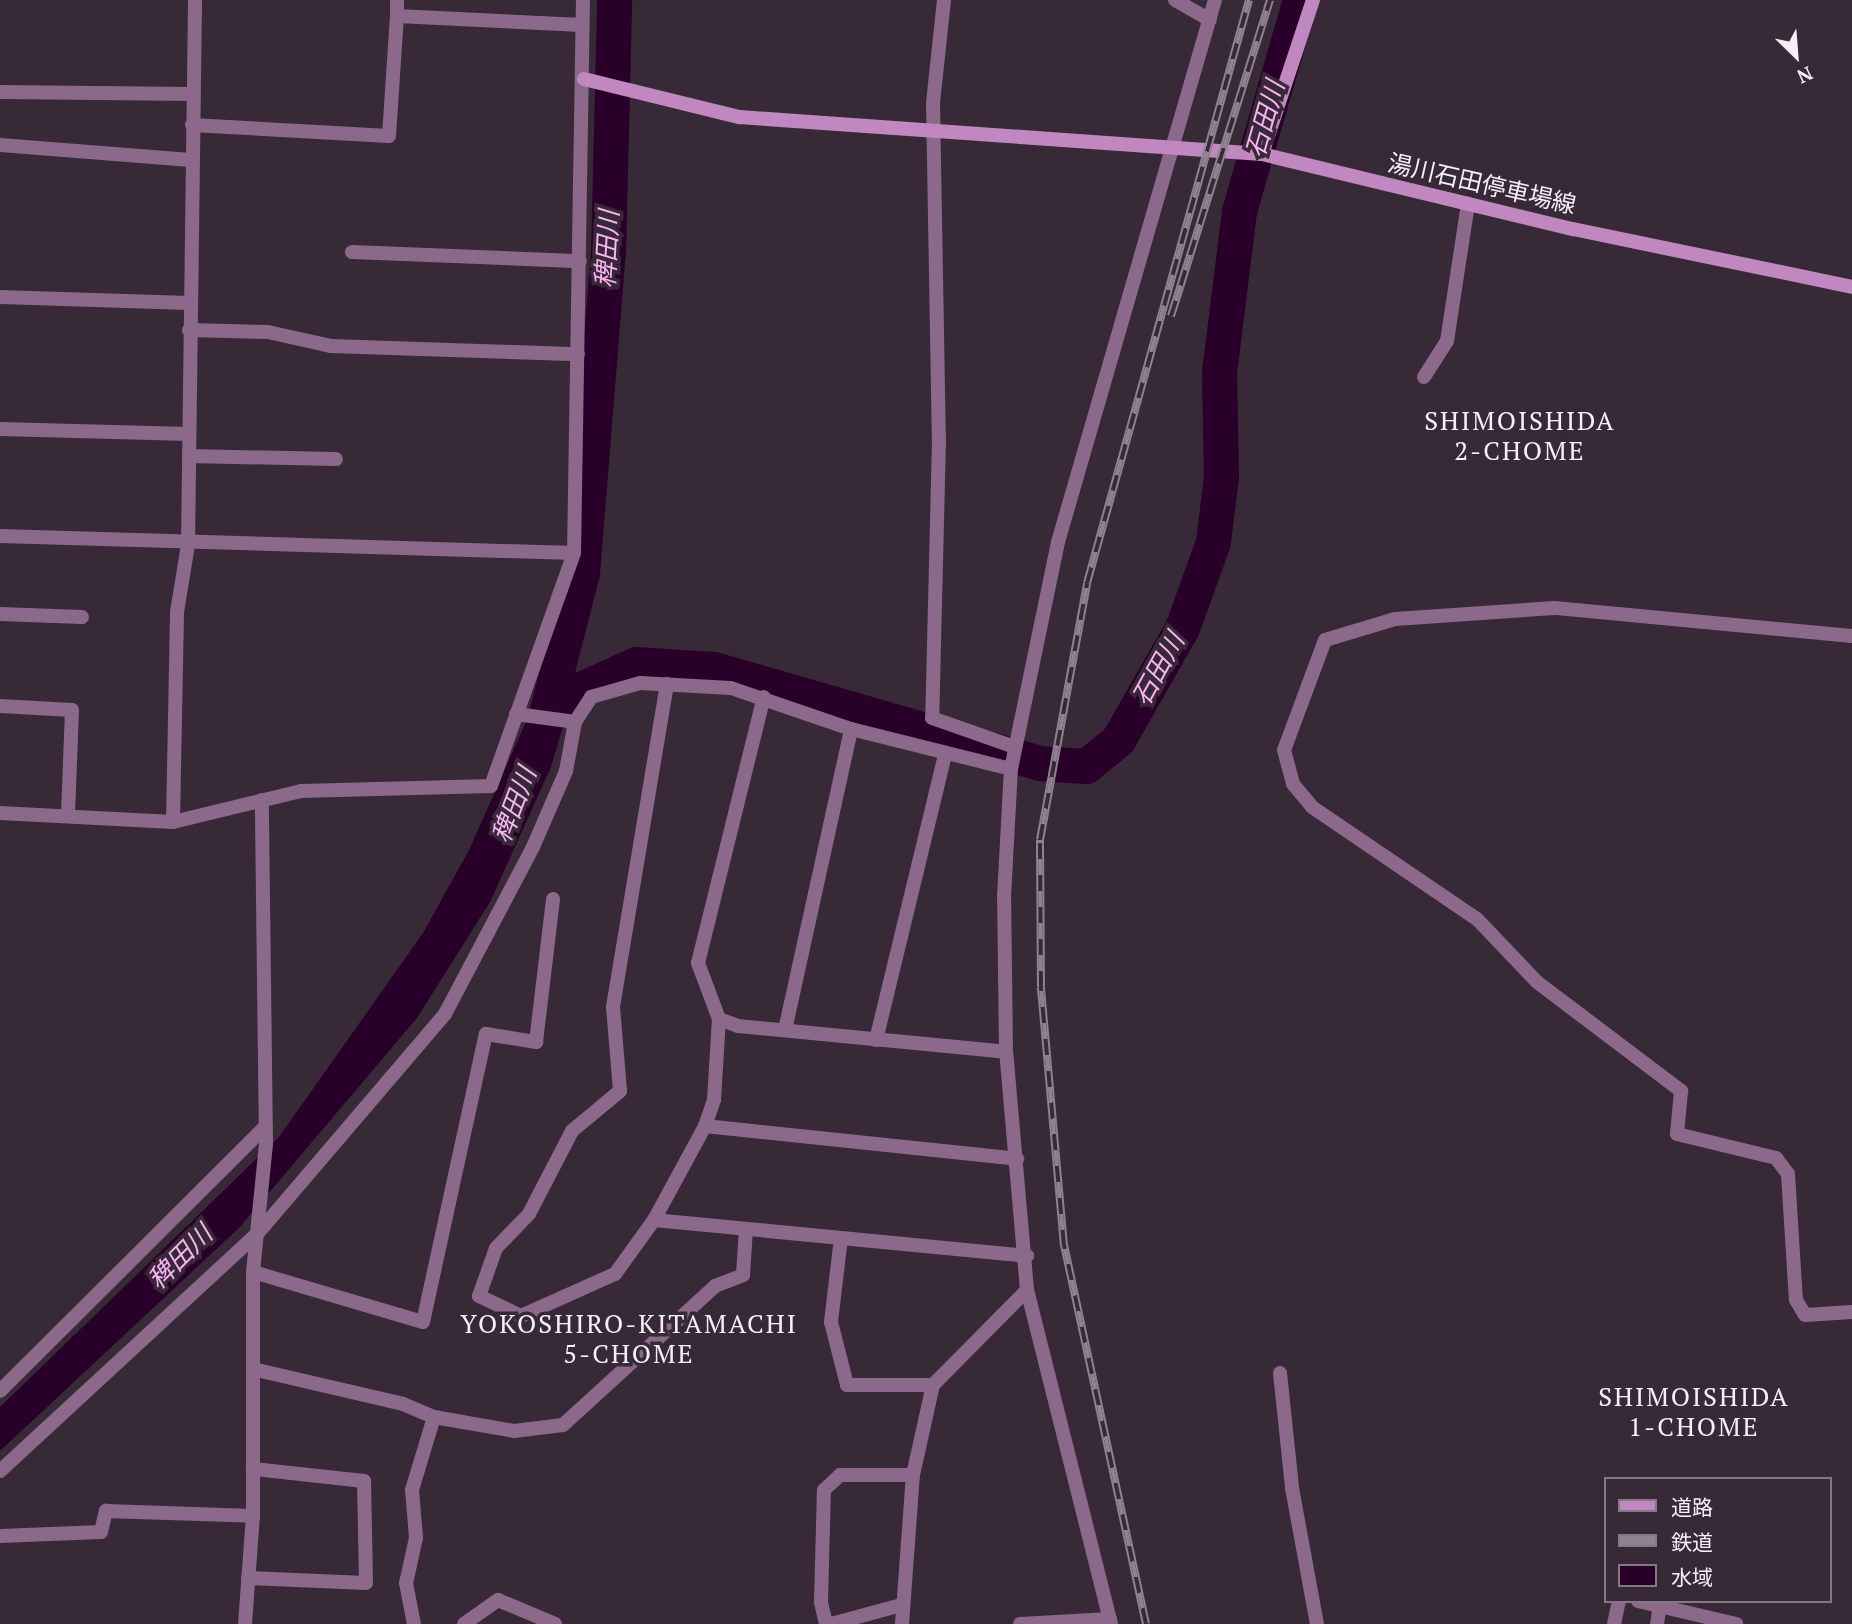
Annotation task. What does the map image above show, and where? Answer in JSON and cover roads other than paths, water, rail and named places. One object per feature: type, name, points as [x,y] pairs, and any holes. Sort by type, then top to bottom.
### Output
[{"type":"main road","points":[[1262,154],[1314,0]]},
{"type":"main road","name":"湯川石田停車場線","points":[[584,79],[739,117],[933,134],[1176,144],[1262,154],[1468,204],[1852,287]]},
{"type":"street","points":[[173,822],[177,612],[188,545],[190,160],[195,0]]},
{"type":"street","points":[[192,125],[389,136],[397,0]]},
{"type":"street","points":[[0,813],[173,822],[301,791],[491,786],[574,553],[584,79],[583,0]]},
{"type":"street","points":[[943,0],[933,134],[939,440],[932,718],[1015,747]]},
{"type":"street","points":[[1175,0],[1210,20]]},
{"type":"street","points":[[1020,1624],[1110,1622],[1027,1290],[1027,1256],[1006,1052],[1004,897],[1011,769],[1058,542],[1176,144],[1215,0]]},
{"type":"street","points":[[397,16],[582,25]]},
{"type":"street","points":[[0,92],[193,94]]},
{"type":"street","points":[[0,145],[190,160]]},
{"type":"street","points":[[1423,377],[1447,341],[1468,204]]},
{"type":"street","points":[[352,252],[580,261]]},
{"type":"street","points":[[0,297],[190,303]]},
{"type":"street","points":[[189,330],[268,332],[331,346],[578,354]]},
{"type":"street","points":[[0,429],[189,434]]},
{"type":"street","points":[[189,456],[336,459]]},
{"type":"street","points":[[0,536],[188,545],[574,553]]},
{"type":"street","points":[[1852,636],[1555,608],[1395,619],[1325,639],[1284,750],[1293,784],[1312,807],[1477,919],[1537,982],[1681,1091],[1677,1134],[1776,1158],[1788,1174],[1796,1300],[1805,1315],[1852,1312]]},
{"type":"street","points":[[0,614],[82,617]]},
{"type":"street","points":[[0,1471],[259,1227],[445,1014],[533,846],[566,771],[575,722],[591,697],[640,684],[731,688],[764,697],[851,729],[1011,769]]},
{"type":"street","points":[[667,684],[613,1007],[620,1091],[572,1131],[529,1214],[496,1248],[479,1296],[522,1315],[615,1274],[654,1220],[705,1126],[715,1100],[719,1019],[698,964],[764,697]]},
{"type":"street","points":[[0,706],[72,710],[68,817]]},
{"type":"street","points":[[516,714],[575,722]]},
{"type":"street","points":[[785,1030],[851,729]]},
{"type":"street","points":[[876,1040],[945,754]]},
{"type":"street","points":[[245,1624],[253,1516],[253,1272],[266,1144],[262,800]]},
{"type":"street","points":[[253,1272],[423,1322],[485,1034],[536,1042],[553,899]]},
{"type":"street","points":[[719,1019],[785,1030],[1006,1052]]},
{"type":"street","points":[[0,1391],[266,1126]]},
{"type":"street","points":[[705,1126],[1017,1159]]},
{"type":"street","points":[[654,1220],[1027,1256]]},
{"type":"street","points":[[253,1368],[403,1404],[434,1417],[514,1431],[563,1425],[715,1286],[743,1275],[746,1229]]},
{"type":"street","points":[[841,1238],[831,1322],[847,1385],[933,1385]]},
{"type":"street","points":[[902,1624],[913,1475],[933,1385],[1027,1290]]},
{"type":"street","points":[[1280,1373],[1292,1488],[1317,1624]]},
{"type":"street","points":[[414,1624],[406,1583],[416,1538],[412,1490],[434,1417]]},
{"type":"street","points":[[248,1578],[366,1583],[364,1481],[253,1469]]},
{"type":"street","points":[[826,1624],[821,1602],[824,1490],[840,1475],[913,1475]]},
{"type":"street","points":[[0,1536],[101,1532],[106,1511],[253,1516]]},
{"type":"street","points":[[464,1624],[498,1600],[555,1624]]},
{"type":"street","points":[[1614,1624],[1619,1603]]},
{"type":"street","points":[[1647,1603],[1730,1623]]},
{"type":"street","points":[[831,1624],[902,1605]]},
{"type":"street","points":[[1657,1624],[1660,1606]]},
{"type":"water","points":[[543,699],[561,700],[568,710],[551,767],[490,902],[417,1018],[240,1227],[0,1451],[0,1407],[279,1137],[423,933],[469,850],[533,706]]},
{"type":"waterway","name":"稗田川","points":[[538,745],[582,573],[608,253],[614,0]]},
{"type":"waterway","name":"石田川","points":[[548,717],[576,691],[636,664],[714,669],[1039,763],[1086,766],[1118,740],[1182,628],[1213,542],[1221,476],[1219,372],[1239,211],[1300,0]]},
{"type":"railway","points":[[1146,1624],[1064,1246],[1041,987],[1040,840],[1087,583],[1249,0]]},
{"type":"railway","points":[[1171,316],[1270,0]]},
{"type":"district","name":"SHIMOISHIDA 2-CHOME","points":[[1520,436]]},
{"type":"district","name":"YOKOSHIRO-KITAMACHI 5-CHOME","points":[[629,1339]]},
{"type":"district","name":"SHIMOISHIDA 1-CHOME","points":[[1694,1412]]}]
